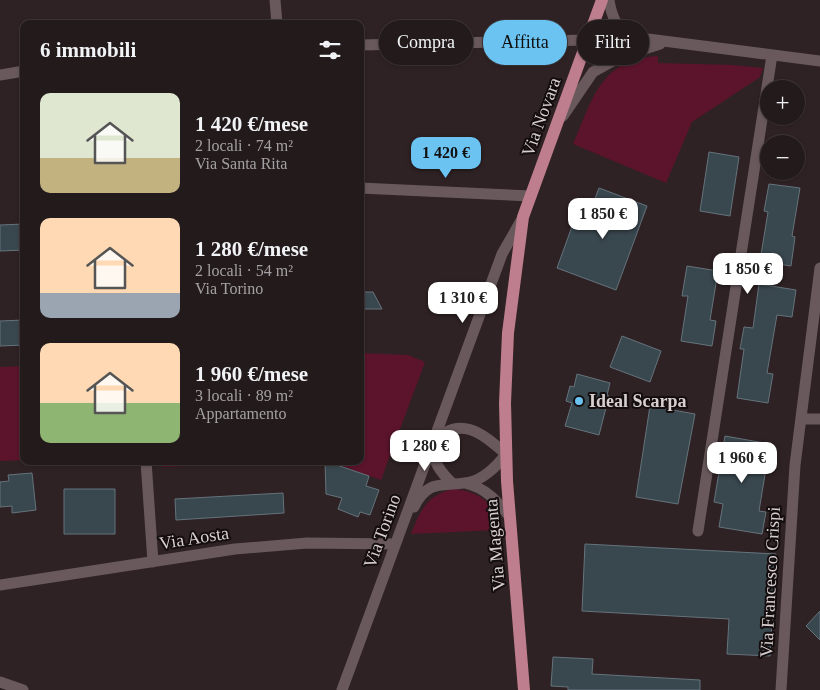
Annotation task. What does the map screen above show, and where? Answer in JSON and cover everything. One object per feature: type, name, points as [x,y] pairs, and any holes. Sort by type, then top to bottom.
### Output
[{"type":"main road","name":"Via Novara","points":[[594,20],[602,0]]},
{"type":"main road","name":"Via Novara","points":[[523,217],[578,65]]},
{"type":"main road","name":"Via Magenta","points":[[523,217],[508,333],[505,403],[510,517],[524,690]]},
{"type":"street","points":[[275,0],[277,20]]},
{"type":"street","points":[[609,0],[612,15],[615,20]]},
{"type":"street","points":[[364,45],[577,40]]},
{"type":"street","points":[[649,40],[820,61]]},
{"type":"street","points":[[649,48],[664,43]]},
{"type":"street","points":[[698,531],[772,55]]},
{"type":"street","points":[[557,124],[592,72],[605,65]]},
{"type":"street","points":[[0,75],[20,72]]},
{"type":"street","points":[[364,188],[531,196]]},
{"type":"street","name":"Via Torino","points":[[342,690],[502,254],[523,217]]},
{"type":"street","name":"Via Francesco Crispi","points":[[781,690],[789,535],[801,419],[815,350],[820,268]]},
{"type":"street","points":[[801,419],[820,419]]},
{"type":"street","points":[[396,544],[421,495],[435,486],[457,483],[486,475],[506,454],[482,434],[460,427],[440,434],[431,444],[437,466],[457,483],[484,490],[493,497],[510,517]]},
{"type":"street","points":[[146,465],[152,562]]},
{"type":"street","name":"Via Aosta","points":[[0,585],[235,549],[307,543],[396,544]]},
{"type":"street","points":[[0,682],[24,690]]},
{"type":"shaded area","points":[[658,56],[658,63],[733,65],[763,68],[760,77],[692,122],[666,183],[573,144],[593,97],[601,84],[611,73],[623,65],[649,65],[649,57]]},
{"type":"shaded area","points":[[364,353],[408,355],[425,362],[381,480],[339,465],[364,465]]},
{"type":"shaded area","points":[[20,366],[20,460],[0,461],[0,367]]},
{"type":"shaded area","points":[[161,465],[210,465],[163,467]]},
{"type":"shaded area","points":[[452,489],[470,492],[484,500],[494,512],[498,530],[411,534],[421,512],[430,500]]},
{"type":"building","points":[[709,152],[739,157],[730,216],[700,211]]},
{"type":"building","points":[[769,184],[800,188],[792,236],[795,237],[791,266],[760,261],[768,212],[764,211]]},
{"type":"building","points":[[599,188],[647,206],[616,290],[557,268],[574,221],[585,225]]},
{"type":"building","points":[[20,224],[20,250],[0,251],[0,225]]},
{"type":"building","points":[[687,266],[718,271],[710,320],[716,321],[712,346],[681,341],[688,296],[682,296]]},
{"type":"building","points":[[759,284],[796,290],[792,317],[777,315],[767,373],[773,374],[768,403],[737,398],[744,349],[740,349],[744,327],[753,328]]},
{"type":"building","points":[[364,292],[373,292],[382,309],[364,309]]},
{"type":"building","points":[[20,320],[20,345],[0,346],[0,321]]},
{"type":"building","points":[[622,336],[661,351],[650,382],[610,367]]},
{"type":"building","points":[[577,374],[610,383],[607,395],[609,396],[599,435],[565,426],[572,403],[566,401],[570,386],[574,387]]},
{"type":"building","points":[[650,406],[695,414],[678,504],[636,497]]},
{"type":"building","points":[[725,436],[770,444],[759,511],[766,512],[762,534],[719,527],[723,504],[714,502]]},
{"type":"building","points":[[325,465],[337,465],[369,476],[366,486],[379,490],[370,515],[360,512],[358,517],[338,509],[342,498],[326,494]]},
{"type":"building","points":[[32,473],[36,510],[12,513],[12,506],[0,507],[0,482],[9,481],[8,475]]},
{"type":"building","points":[[64,489],[115,489],[115,534],[64,534]]},
{"type":"building","points":[[283,493],[284,513],[176,520],[175,499]]},
{"type":"building","points":[[585,544],[776,554],[770,656],[727,654],[729,619],[582,611]]},
{"type":"building","points":[[820,611],[820,640],[806,626]]},
{"type":"building","points":[[553,657],[593,659],[592,674],[700,680],[700,690],[568,690],[568,687],[551,686]]},
{"type":"place","name":"Ideal Scarpa","points":[[579,401]]}]
